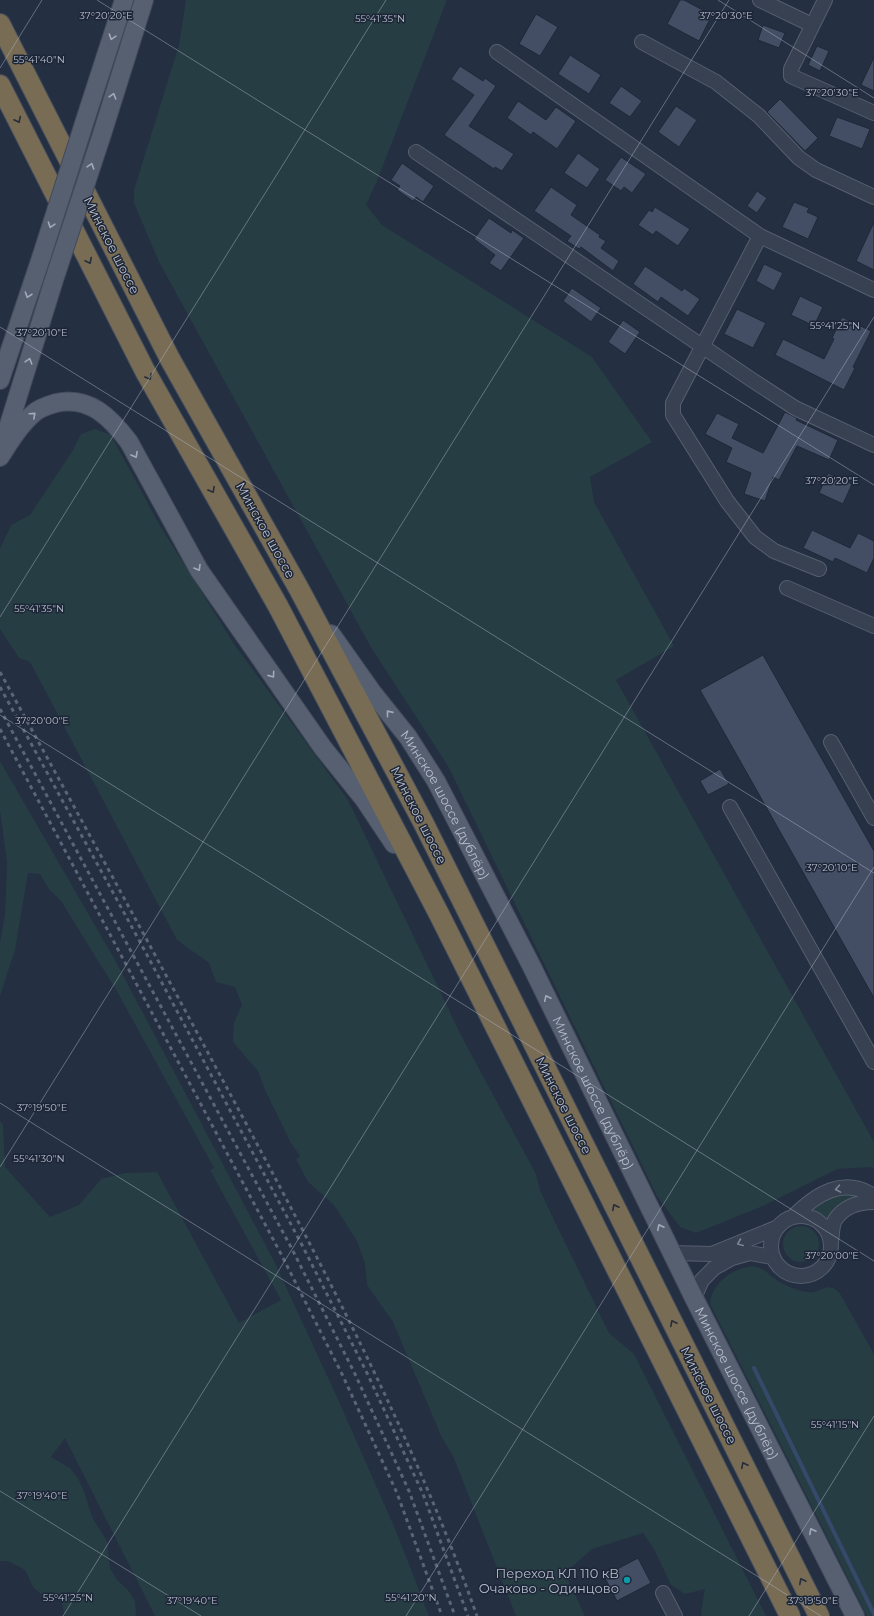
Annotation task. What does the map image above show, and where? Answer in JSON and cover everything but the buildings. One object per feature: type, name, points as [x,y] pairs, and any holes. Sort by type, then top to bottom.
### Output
[{"type":"highway","name":"Минское шоссе","points":[[0,24],[170,359],[299,590],[427,829],[819,1616]]},
{"type":"highway","name":"Минское шоссе","points":[[0,85],[145,371],[278,606],[439,914],[790,1616]]},
{"type":"main road","points":[[0,380],[124,0]]},
{"type":"main road","points":[[0,452],[144,0]]},
{"type":"main road","points":[[0,456],[19,429],[35,412],[50,405],[65,401],[84,403],[95,408],[117,427],[129,442],[199,570],[323,748],[364,799],[439,914]]},
{"type":"main road","name":"Минское шоссе (дублёр)","points":[[299,590],[372,692],[408,737],[436,781],[531,965],[694,1298],[855,1616]]},
{"type":"street","points":[[760,0],[812,25]]},
{"type":"street","points":[[825,0],[791,69],[791,76],[874,113]]},
{"type":"street","points":[[642,42],[716,82],[759,116],[799,158],[816,170],[874,197]]},
{"type":"street","points":[[497,52],[760,236],[874,290]]},
{"type":"street","points":[[416,152],[795,408],[874,445]]},
{"type":"street","points":[[760,236],[673,404],[673,416],[727,500],[754,537],[774,551],[819,569]]},
{"type":"street","points":[[786,588],[874,626]]},
{"type":"street","points":[[831,742],[874,818]]},
{"type":"street","points":[[730,807],[874,1062]]},
{"type":"street","points":[[793,1217],[809,1201],[833,1189],[849,1187],[863,1189],[874,1196]]},
{"type":"street","points":[[776,1228],[770,1247],[772,1257],[777,1266],[794,1276],[808,1275],[821,1268],[827,1261],[831,1252],[831,1242],[835,1220],[849,1206],[864,1202],[874,1202]]},
{"type":"street","points":[[672,1253],[712,1254],[776,1228],[784,1221],[793,1217],[803,1216],[813,1218],[822,1224],[828,1232],[831,1242]]},
{"type":"street","points":[[694,1298],[702,1280],[714,1268],[732,1258],[750,1253],[772,1257]]},
{"type":"street","points":[[663,1593],[675,1616]]},
{"type":"green space","points":[[186,0],[447,0],[377,181],[366,205],[382,225],[592,357],[652,442],[590,477],[594,502],[674,646],[616,680],[874,1142],[874,1168],[837,1169],[763,1206],[696,1233],[680,1227],[657,1196],[448,766],[372,649],[159,262],[134,203],[134,190],[179,45]]},
{"type":"green space","points":[[95,429],[111,435],[159,524],[234,644],[348,800],[463,1039],[536,1174],[541,1193],[609,1333],[634,1354],[766,1616],[702,1616],[701,1612],[705,1589],[685,1594],[671,1585],[654,1549],[643,1533],[592,1549],[565,1573],[585,1616],[516,1616],[453,1456],[442,1438],[393,1322],[367,1285],[365,1264],[357,1241],[334,1205],[308,1182],[296,1159],[300,1156],[291,1143],[265,1090],[258,1071],[233,1042],[234,1023],[242,1005],[235,987],[216,982],[209,963],[177,940],[30,662],[19,658],[0,629],[0,549],[11,525],[30,515],[73,450],[81,434]]},
{"type":"green space","points":[[0,761],[115,960],[274,1261],[337,1397],[396,1531],[429,1616],[155,1616],[65,1438],[51,1457],[70,1468],[78,1478],[84,1491],[92,1517],[107,1541],[110,1568],[117,1580],[128,1590],[135,1601],[136,1616],[65,1616],[61,1599],[47,1599],[33,1587],[25,1570],[8,1561],[0,1561],[0,1121],[3,1124],[5,1167],[50,1217],[79,1205],[101,1179],[125,1173],[157,1172],[239,1323],[281,1300],[210,1170],[214,1168],[118,993],[61,901],[49,889],[40,874],[28,873],[15,950],[0,996],[0,943],[5,914],[7,863],[0,810]]},
{"type":"green space","points":[[844,1193],[868,1196],[829,1223],[813,1209],[820,1201]]},
{"type":"green space","points":[[798,1226],[804,1226],[814,1231],[819,1244],[814,1257],[804,1262],[798,1262],[788,1257],[783,1247],[783,1241],[788,1231]]},
{"type":"green space","points":[[752,1266],[761,1268],[781,1283],[800,1291],[816,1292],[830,1287],[839,1292],[874,1354],[874,1616],[867,1616],[710,1304],[715,1289],[724,1278],[737,1270]]},
{"type":"waterway","points":[[754,1368],[874,1614]]},
{"type":"railway","points":[[0,672],[212,1060],[338,1299],[369,1361],[426,1487],[453,1551],[477,1616]]},
{"type":"railway","points":[[0,687],[139,940],[302,1245],[368,1375],[423,1494],[468,1616]]},
{"type":"railway","points":[[0,709],[292,1249],[354,1372],[409,1491],[455,1616]]},
{"type":"railway","points":[[0,729],[281,1254],[342,1374],[397,1493],[442,1616]]},
{"type":"place","name":"Переход КЛ 110 кВ Очаково - Одинцово","points":[[627,1580]]}]
